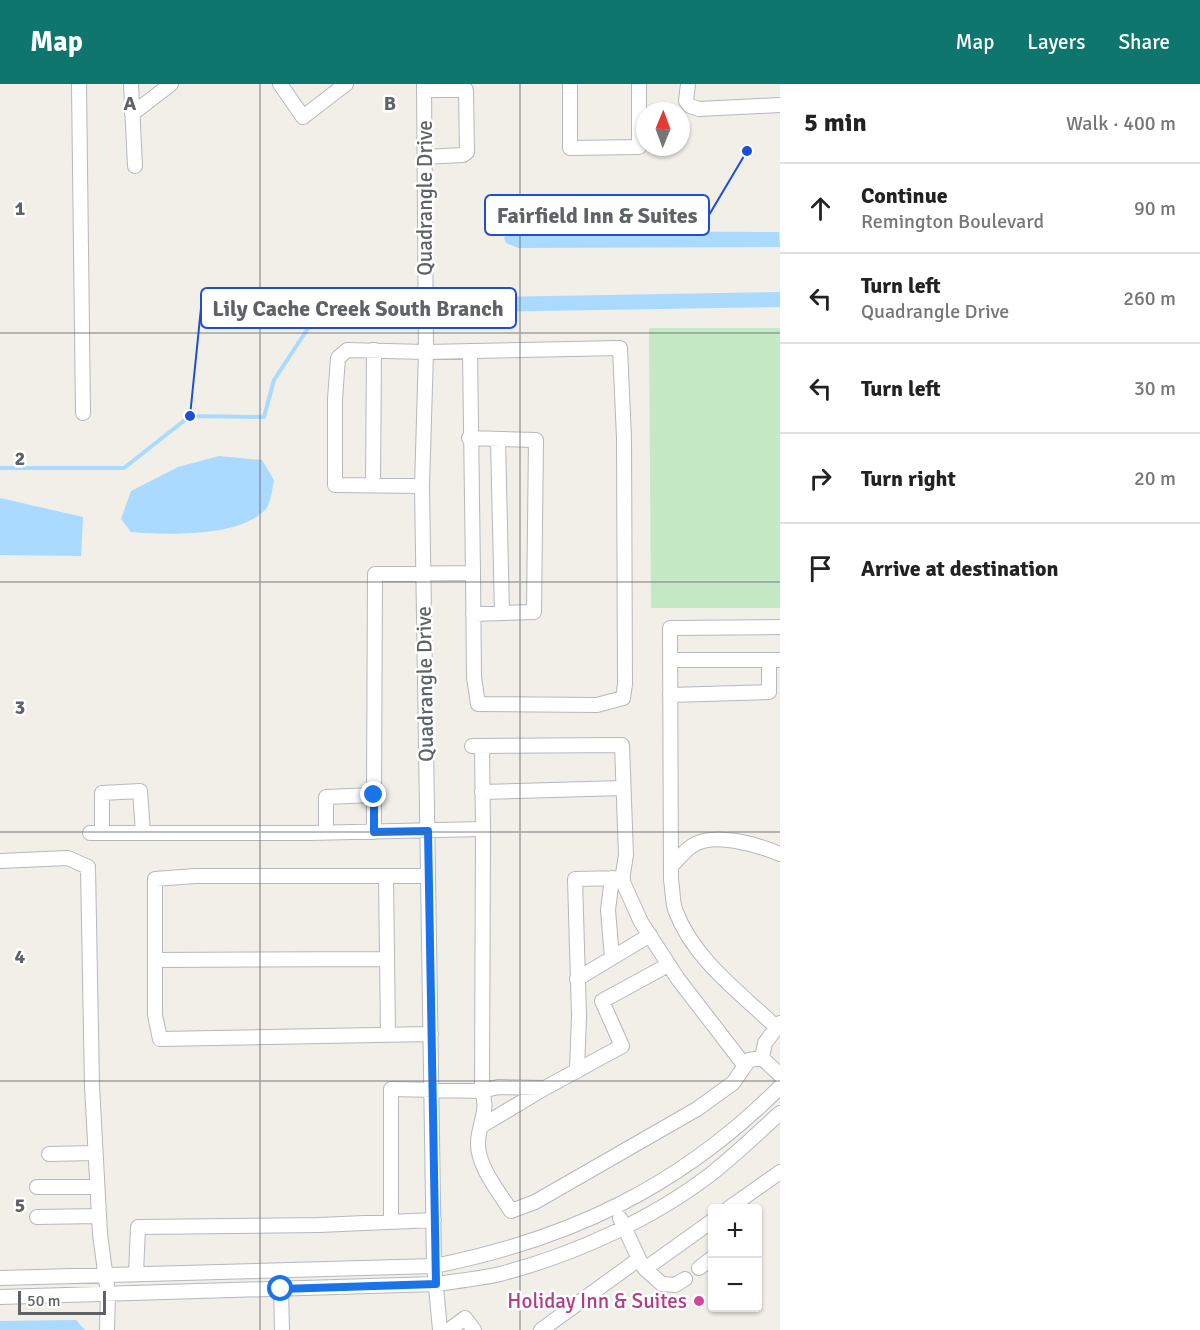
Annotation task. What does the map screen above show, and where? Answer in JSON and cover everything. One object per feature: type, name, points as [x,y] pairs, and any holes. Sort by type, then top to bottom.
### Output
[{"type":"street","points":[[79,84],[82,413]]},
{"type":"street","points":[[131,84],[135,166]]},
{"type":"street","points":[[280,84],[303,117],[346,84]]},
{"type":"street","points":[[570,84],[570,148],[639,147],[639,84]]},
{"type":"street","points":[[688,84],[686,101],[690,106],[699,109],[780,105]]},
{"type":"street","points":[[132,114],[163,86]]},
{"type":"street","points":[[424,87],[466,90],[467,152],[463,155],[424,157]]},
{"type":"street","name":"Quadrangle Drive","points":[[424,87],[426,352],[422,486],[434,1266],[440,1330]]},
{"type":"street","points":[[422,486],[335,485],[335,399],[338,358],[347,350],[426,352],[470,351],[620,348],[624,450],[625,684],[622,698],[597,705],[478,704],[474,677],[469,438],[470,351]]},
{"type":"street","points":[[373,485],[374,350]]},
{"type":"street","points":[[469,438],[536,440],[534,612],[473,614]]},
{"type":"street","points":[[498,439],[502,613]]},
{"type":"street","points":[[374,832],[375,574],[473,573]]},
{"type":"street","points":[[762,1058],[765,1043],[779,1026],[704,959],[687,937],[675,910],[671,866],[670,628],[780,627]]},
{"type":"street","points":[[670,660],[775,660],[769,692],[670,695]]},
{"type":"street","points":[[612,958],[608,910],[626,855],[622,745],[477,746],[483,829],[482,1091],[486,1102],[478,1143],[482,1163],[511,1211],[535,1202],[697,1109],[733,1083],[749,1060],[762,1058]]},
{"type":"street","points":[[482,792],[623,788]]},
{"type":"street","points":[[143,833],[140,791],[102,794],[96,833],[143,833],[326,833],[483,829]]},
{"type":"street","points":[[326,833],[326,797],[374,795]]},
{"type":"street","points":[[671,866],[692,846],[704,841],[751,842],[780,854]]},
{"type":"street","points":[[0,861],[68,858],[88,867],[95,1154],[108,1294],[107,1330]]},
{"type":"street","points":[[428,876],[195,876],[155,879],[154,1016],[160,1039],[431,1034]]},
{"type":"street","points":[[386,876],[388,1035]]},
{"type":"street","points":[[617,878],[668,964],[745,1066]]},
{"type":"street","points":[[577,1071],[575,879],[617,878]]},
{"type":"street","points":[[577,979],[650,936]]},
{"type":"street","points":[[155,960],[387,959]]},
{"type":"street","points":[[578,998],[602,1000],[668,964]]},
{"type":"street","points":[[483,1125],[622,1046],[602,1000]]},
{"type":"street","points":[[762,1058],[780,1075]]},
{"type":"street","points":[[391,1222],[391,1089],[482,1091],[498,1087],[545,1088]]},
{"type":"street","points":[[0,1278],[434,1266],[495,1254],[557,1233],[616,1208],[685,1167],[753,1114],[780,1087]]},
{"type":"street","points":[[0,1297],[436,1284],[499,1274],[545,1260],[624,1226],[662,1206],[709,1175],[780,1113]]},
{"type":"street","points":[[49,1154],[95,1154]]},
{"type":"street","points":[[736,1204],[780,1172]]},
{"type":"street","points":[[38,1188],[98,1187]]},
{"type":"street","points":[[616,1208],[642,1264],[662,1284],[675,1285],[685,1279]]},
{"type":"street","points":[[37,1217],[99,1216]]},
{"type":"street","points":[[136,1274],[138,1227],[434,1220]]},
{"type":"street","points":[[542,1330],[708,1223]]},
{"type":"street","points":[[699,1268],[708,1261]]},
{"type":"street","points":[[281,1289],[282,1330]]},
{"type":"street","points":[[449,1330],[465,1318],[474,1330]]},
{"type":"green space","points":[[649,328],[780,328],[780,608],[651,608]]},
{"type":"water","points":[[553,231],[779,232],[780,247],[518,248],[506,243],[504,238],[506,235]]},
{"type":"water","points":[[780,292],[780,307],[472,312],[473,300],[493,297]]},
{"type":"water","points":[[219,456],[262,460],[274,480],[271,497],[264,511],[237,526],[182,534],[131,532],[121,519],[131,491],[178,467]]},
{"type":"water","points":[[0,498],[83,517],[81,556],[0,555]]},
{"type":"water","points":[[76,1320],[85,1330],[0,1330],[0,1321]]},
{"type":"waterway","points":[[0,468],[124,468],[190,416],[264,417],[274,380],[320,310],[340,303],[377,312],[410,310]]},
{"type":"waterway","points":[[447,308],[473,306]]},
{"type":"place","name":"Fairfield Inn & Suites","points":[[747,151]]},
{"type":"place","name":"Lily Cache Creek South Branch","points":[[190,416]]},
{"type":"place","name":"Holiday Inn & Suites","points":[[699,1301]]},
{"type":"route","points":[[281,1289],[436,1284],[428,831],[374,832],[374,795]]}]
